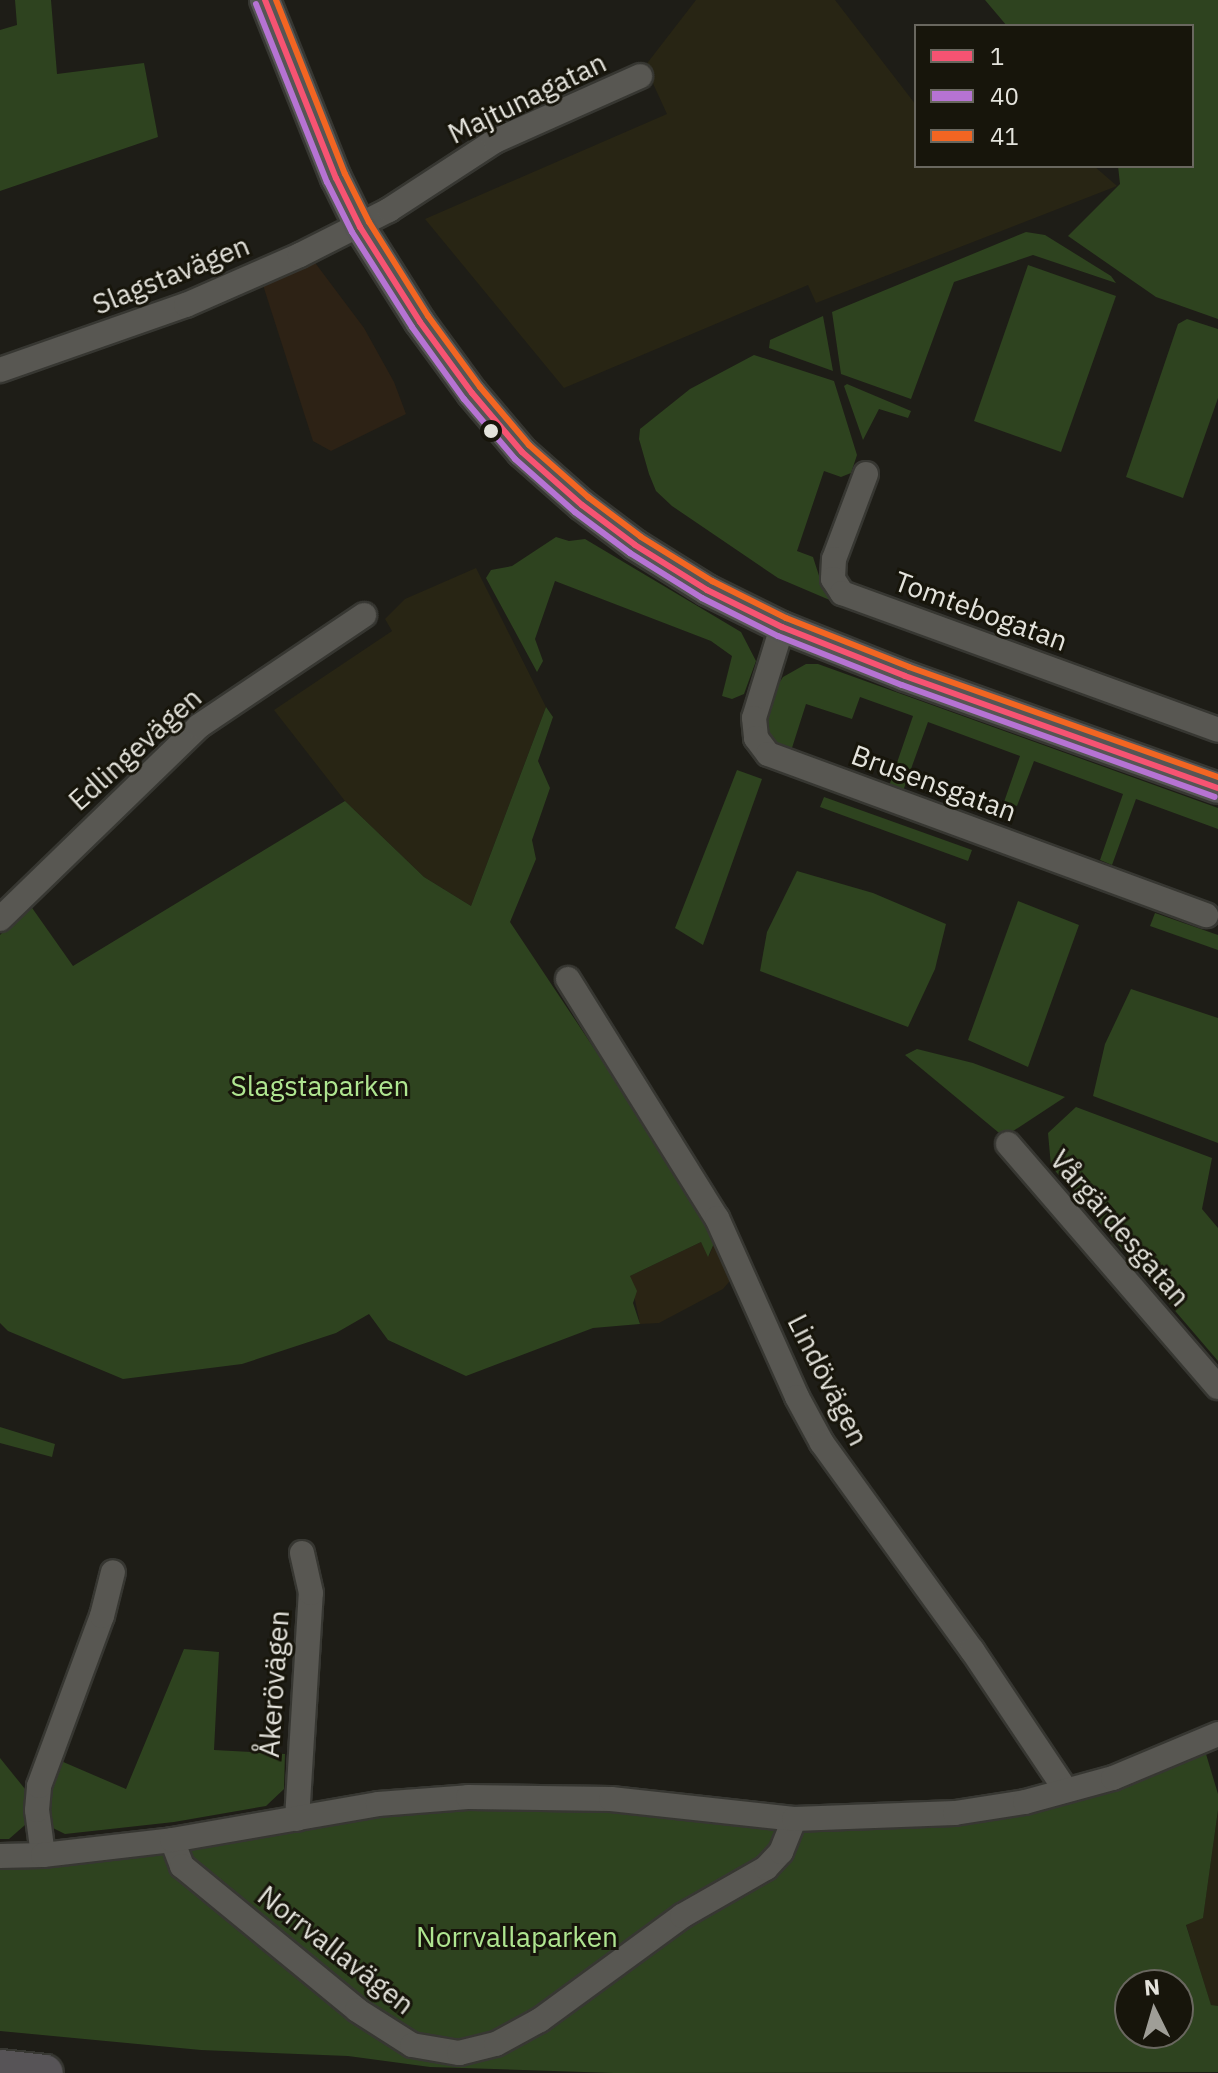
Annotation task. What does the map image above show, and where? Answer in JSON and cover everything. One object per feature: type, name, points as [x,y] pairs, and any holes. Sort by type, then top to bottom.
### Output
[{"type":"highway","points":[[0,2068],[45,2073]]},
{"type":"main road","points":[[265,0],[336,178],[360,227],[420,322],[472,393],[522,452],[572,497],[635,545],[707,590],[782,627],[905,676],[1218,788]]},
{"type":"street","name":"Majtunagatan","points":[[360,227],[495,141],[640,76]]},
{"type":"street","name":"Slagstavägen","points":[[0,370],[186,305],[360,227]]},
{"type":"street","name":"Tomtebogatan","points":[[866,474],[834,559],[833,579],[842,593],[1218,730]]},
{"type":"street","name":"Edlingevägen","points":[[0,919],[199,726],[364,615]]},
{"type":"street","name":"Brusensgatan","points":[[782,627],[754,718],[756,738],[768,754],[1206,915]]},
{"type":"street","name":"Lindövägen","points":[[568,979],[717,1218],[797,1397],[822,1443],[972,1650],[1065,1789]]},
{"type":"street","name":"Vårgärdesgatan","points":[[1008,1144],[1218,1387]]},
{"type":"street","name":"Åkerövägen","points":[[297,1819],[310,1606],[302,1553]]},
{"type":"street","points":[[43,1855],[37,1810],[39,1786],[102,1616],[113,1572]]},
{"type":"street","points":[[0,1856],[43,1855],[172,1840],[399,1802],[535,1795],[611,1799],[794,1819],[955,1813],[1025,1802],[1113,1778],[1218,1734]]},
{"type":"street","name":"Norrvallavägen","points":[[172,1840],[182,1866],[357,2010],[412,2045],[459,2053],[496,2044],[540,2020],[682,1916],[766,1868],[781,1852],[794,1819]]},
{"type":"shaded area","points":[[696,0],[835,0],[914,102],[914,168],[1096,168],[1117,186],[816,303],[808,285],[564,388],[425,219],[667,114],[645,66]]},
{"type":"shaded area","points":[[313,260],[364,328],[394,382],[406,414],[331,451],[313,441],[262,282]]},
{"type":"shaded area","points":[[476,568],[546,707],[471,906],[424,877],[345,801],[274,710],[392,631],[385,619],[405,599]]},
{"type":"shaded area","points":[[716,1239],[734,1276],[723,1289],[659,1323],[640,1324],[630,1276],[701,1242],[709,1256]]},
{"type":"shaded area","points":[[1218,1810],[1218,2006],[1211,2006],[1186,1924],[1203,1917]]},
{"type":"green space","points":[[15,0],[51,0],[57,74],[144,63],[158,137],[0,191],[0,30],[17,25]]},
{"type":"green space","points":[[985,0],[1218,0],[1218,319],[1156,297],[1068,236],[1120,184],[1118,168],[1194,168],[1194,24],[1005,24]]},
{"type":"green space","points":[[1026,232],[1045,235],[1111,276],[1116,283],[1033,255],[954,282],[911,399],[841,374],[832,312]]},
{"type":"green space","points":[[1028,265],[1116,296],[1061,452],[974,421]]},
{"type":"green space","points":[[823,316],[833,371],[769,348],[770,340]]},
{"type":"green space","points":[[1187,319],[1218,329],[1218,398],[1183,498],[1126,477],[1178,324]]},
{"type":"green space","points":[[754,355],[834,381],[857,455],[851,473],[841,477],[824,471],[797,551],[813,557],[822,585],[834,596],[832,601],[778,578],[672,506],[656,491],[649,474],[639,439],[640,429],[690,389]]},
{"type":"green space","points":[[847,384],[911,411],[908,418],[879,409],[863,440],[844,386]]},
{"type":"green space","points":[[556,537],[569,541],[585,539],[741,632],[756,661],[744,694],[732,699],[722,696],[732,656],[711,641],[555,581],[535,639],[543,661],[537,672],[486,578],[491,570],[512,566]]},
{"type":"green space","points":[[806,664],[818,664],[1218,808],[1218,829],[1136,799],[1112,865],[1100,860],[1123,794],[1034,761],[1017,806],[1004,802],[1020,756],[928,722],[903,791],[889,786],[913,716],[860,697],[852,719],[806,704],[791,751],[768,737],[765,719],[773,692],[783,677]]},
{"type":"green space","name":"Slagstaparken","points":[[546,707],[553,717],[538,761],[550,788],[532,840],[536,859],[510,922],[683,1182],[716,1239],[708,1257],[701,1242],[630,1276],[637,1291],[633,1303],[640,1324],[593,1328],[466,1376],[388,1340],[369,1314],[336,1333],[242,1364],[123,1379],[8,1331],[0,1323],[0,935],[30,905],[73,966],[345,801],[424,877],[471,906]]},
{"type":"green space","points":[[737,770],[762,779],[703,945],[675,928]]},
{"type":"green space","points":[[824,797],[972,850],[968,861],[820,807]]},
{"type":"green space","points":[[797,871],[873,893],[946,924],[935,969],[908,1027],[760,971],[767,932]]},
{"type":"green space","points":[[1018,901],[1079,925],[1028,1067],[968,1040]]},
{"type":"green space","points":[[1155,913],[1218,935],[1218,950],[1150,926]]},
{"type":"green space","points":[[1131,989],[1218,1018],[1218,1143],[1093,1096],[1105,1044]]},
{"type":"green space","points":[[917,1049],[973,1063],[1065,1097],[1004,1137],[905,1055]]},
{"type":"green space","points":[[1076,1107],[1212,1158],[1202,1209],[1218,1228],[1218,1361],[1051,1166],[1048,1133]]},
{"type":"green space","points":[[0,1427],[55,1444],[52,1457],[0,1443]]},
{"type":"green space","points":[[184,1649],[219,1652],[214,1750],[285,1754],[284,1789],[266,1806],[174,1822],[65,1834],[49,1826],[46,1820],[54,1758],[126,1789]]},
{"type":"green space","name":"Norrvallaparken","points":[[1206,1754],[1218,1794],[1218,1810],[1203,1918],[1186,1925],[1211,2005],[1218,2006],[1218,2072],[614,2073],[430,2067],[348,2056],[201,2050],[0,2031],[0,1863],[423,1810],[474,1807],[634,1809],[765,1827],[866,1830],[952,1823],[1099,1791]]},
{"type":"green space","points":[[0,1758],[25,1789],[25,1825],[9,1839],[0,1839]]},
{"type":"transit line","name":"1","points":[[265,0],[336,178],[360,227],[420,322],[472,393],[522,452],[582,505],[635,545],[707,590],[782,627],[905,676],[1218,788]]},
{"type":"transit line","name":"41","points":[[276,0],[345,174],[369,222],[428,316],[480,387],[529,445],[588,497],[641,537],[712,581],[786,618],[909,667],[1218,777]]},
{"type":"transit line","name":"40","points":[[256,4],[327,182],[352,232],[412,327],[464,399],[515,459],[575,512],[630,553],[702,598],[778,636],[902,685],[1215,797]]}]
